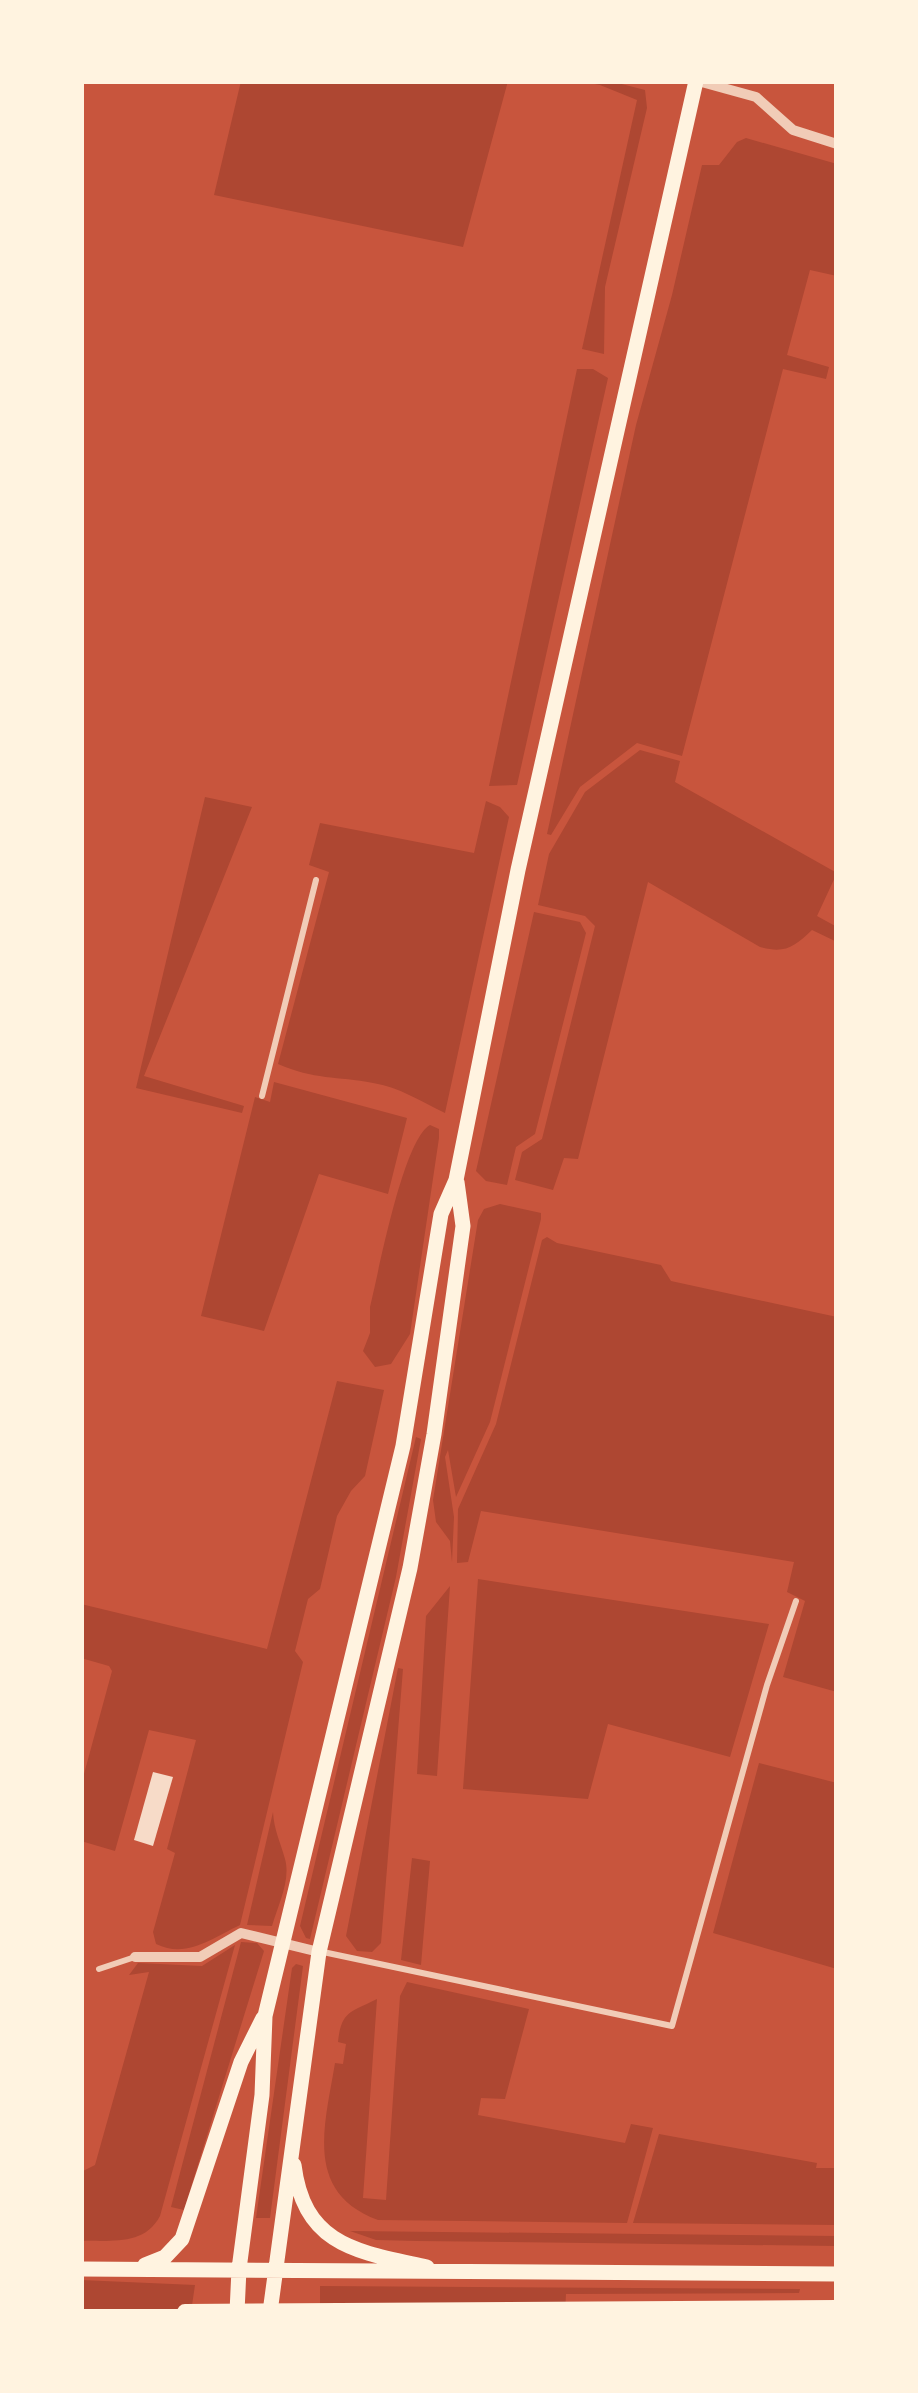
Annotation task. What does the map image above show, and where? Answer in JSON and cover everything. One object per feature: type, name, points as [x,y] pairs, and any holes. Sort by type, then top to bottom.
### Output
[{"type":"main road","points":[[238,2312],[239,2269],[262,2096],[265,2016],[406,1431],[441,1214],[456,1180],[532,804],[697,81]]},
{"type":"main road","points":[[270,2312],[319,1952],[425,1492],[463,1226],[456,1180]]},
{"type":"main road","points":[[137,2268],[165,2257],[182,2239],[241,2062],[265,2016]]},
{"type":"main road","points":[[291,2143],[305,2209],[322,2232],[344,2247],[454,2273]]},
{"type":"main road","points":[[81,2269],[837,2274]]},
{"type":"main road","points":[[185,2312],[837,2308]]},
{"type":"street","points":[[697,81],[756,97],[793,130],[837,144]]},
{"type":"street","points":[[135,1958],[200,1957],[242,1934],[319,1952]]},
{"type":"lane","points":[[262,1096],[316,880]]},
{"type":"lane","points":[[319,1952],[672,2026],[767,1684],[796,1600]]},
{"type":"lane","points":[[100,1969],[135,1958]]},
{"type":"shaded area","points":[[241,81],[508,81],[463,247],[214,195]]},
{"type":"shaded area","points":[[579,81],[610,81],[645,90],[647,108],[605,287],[604,354],[582,349],[637,100]]},
{"type":"shaded area","points":[[746,138],[837,164],[837,276],[810,270],[787,355],[829,367],[826,379],[783,369],[682,756],[637,743],[580,787],[551,835],[547,834],[636,425],[702,165],[719,165]]},
{"type":"shaded area","points":[[577,369],[593,369],[608,378],[517,785],[489,786]]},
{"type":"shaded area","points":[[640,750],[680,761],[675,782],[837,873],[817,916],[837,927],[837,942],[812,930],[789,948],[760,947],[648,882],[578,1159],[564,1158],[553,1190],[515,1180],[522,1152],[542,1139],[595,926],[585,916],[538,905],[549,854],[585,792]]},
{"type":"shaded area","points":[[205,797],[252,807],[144,1076],[244,1106],[242,1113],[136,1088]]},
{"type":"shaded area","points":[[486,801],[509,817],[445,1113],[383,1085],[314,1075],[278,1064],[329,872],[309,865],[320,823],[474,853]]},
{"type":"shaded area","points":[[534,912],[580,922],[586,933],[535,1134],[516,1147],[507,1185],[486,1181],[476,1171]]},
{"type":"shaded area","points":[[274,1082],[407,1118],[388,1194],[319,1174],[264,1331],[201,1316],[255,1097],[270,1102]]},
{"type":"shaded area","points":[[430,1125],[439,1129],[439,1138],[410,1334],[391,1364],[375,1367],[363,1351],[379,1265],[410,1155]]},
{"type":"shaded area","points":[[500,1204],[541,1213],[541,1219],[490,1422],[456,1497],[448,1450],[445,1457],[454,1517],[452,1562],[450,1541],[436,1522],[433,1500],[478,1220],[484,1209]]},
{"type":"shaded area","points":[[547,1237],[661,1265],[671,1281],[837,1317],[837,1692],[783,1677],[805,1601],[787,1592],[794,1562],[481,1511],[468,1562],[457,1563],[458,1509],[496,1424],[542,1240]]},
{"type":"shaded area","points":[[337,1381],[384,1390],[365,1476],[337,1516],[320,1589],[308,1599],[295,1651],[303,1662],[240,1925],[199,1945],[167,1948],[156,1944],[153,1932],[175,1853],[167,1849],[196,1740],[149,1730],[115,1851],[81,1841],[81,1785],[112,1671],[81,1658],[81,1604],[267,1649]]},
{"type":"shaded area","points":[[416,1437],[421,1439],[396,1577],[310,1939],[300,1926]]},
{"type":"shaded area","points":[[478,1579],[769,1624],[730,1757],[608,1724],[588,1799],[463,1789]]},
{"type":"shaded area","points":[[450,1586],[437,1776],[417,1774],[426,1616]]},
{"type":"shaded area","points":[[398,1668],[403,1669],[381,1943],[372,1952],[357,1951],[346,1936]]},
{"type":"shaded area","points":[[759,1763],[837,1783],[837,1969],[713,1933]]},
{"type":"shaded area","points":[[273,1812],[286,1867],[285,1884],[272,1926],[247,1925]]},
{"type":"shaded area","points":[[412,1858],[430,1861],[421,1965],[401,1960]]},
{"type":"shaded area","points":[[241,1942],[257,1943],[264,1951],[184,2210],[171,2207]]},
{"type":"shaded area","points":[[235,1945],[160,2216],[136,2237],[81,2241],[81,2172],[95,2165],[149,1972],[129,1975],[138,1963],[202,1966]]},
{"type":"shaded area","points":[[303,1966],[270,2218],[256,2218],[292,1968]]},
{"type":"shaded area","points":[[407,1982],[529,2009],[505,2099],[481,2098],[478,2115],[625,2143],[631,2124],[653,2128],[627,2223],[378,2220],[354,2208],[338,2192],[329,2174],[324,2133],[335,2063],[343,2064],[346,2044],[338,2042],[342,2024],[349,2014],[377,1999],[363,2198],[386,2200],[400,1996]]},
{"type":"shaded area","points":[[659,2134],[817,2163],[816,2168],[837,2168],[837,2225],[633,2223]]},
{"type":"shaded area","points":[[350,2231],[837,2236],[837,2246],[376,2240]]},
{"type":"shaded area","points":[[81,2280],[195,2285],[191,2312],[81,2312]]},
{"type":"shaded area","points":[[320,2286],[800,2289],[799,2293],[566,2294],[565,2312],[320,2312]]},
{"type":"building","points":[[153,1772],[173,1777],[153,1846],[134,1840]]}]
